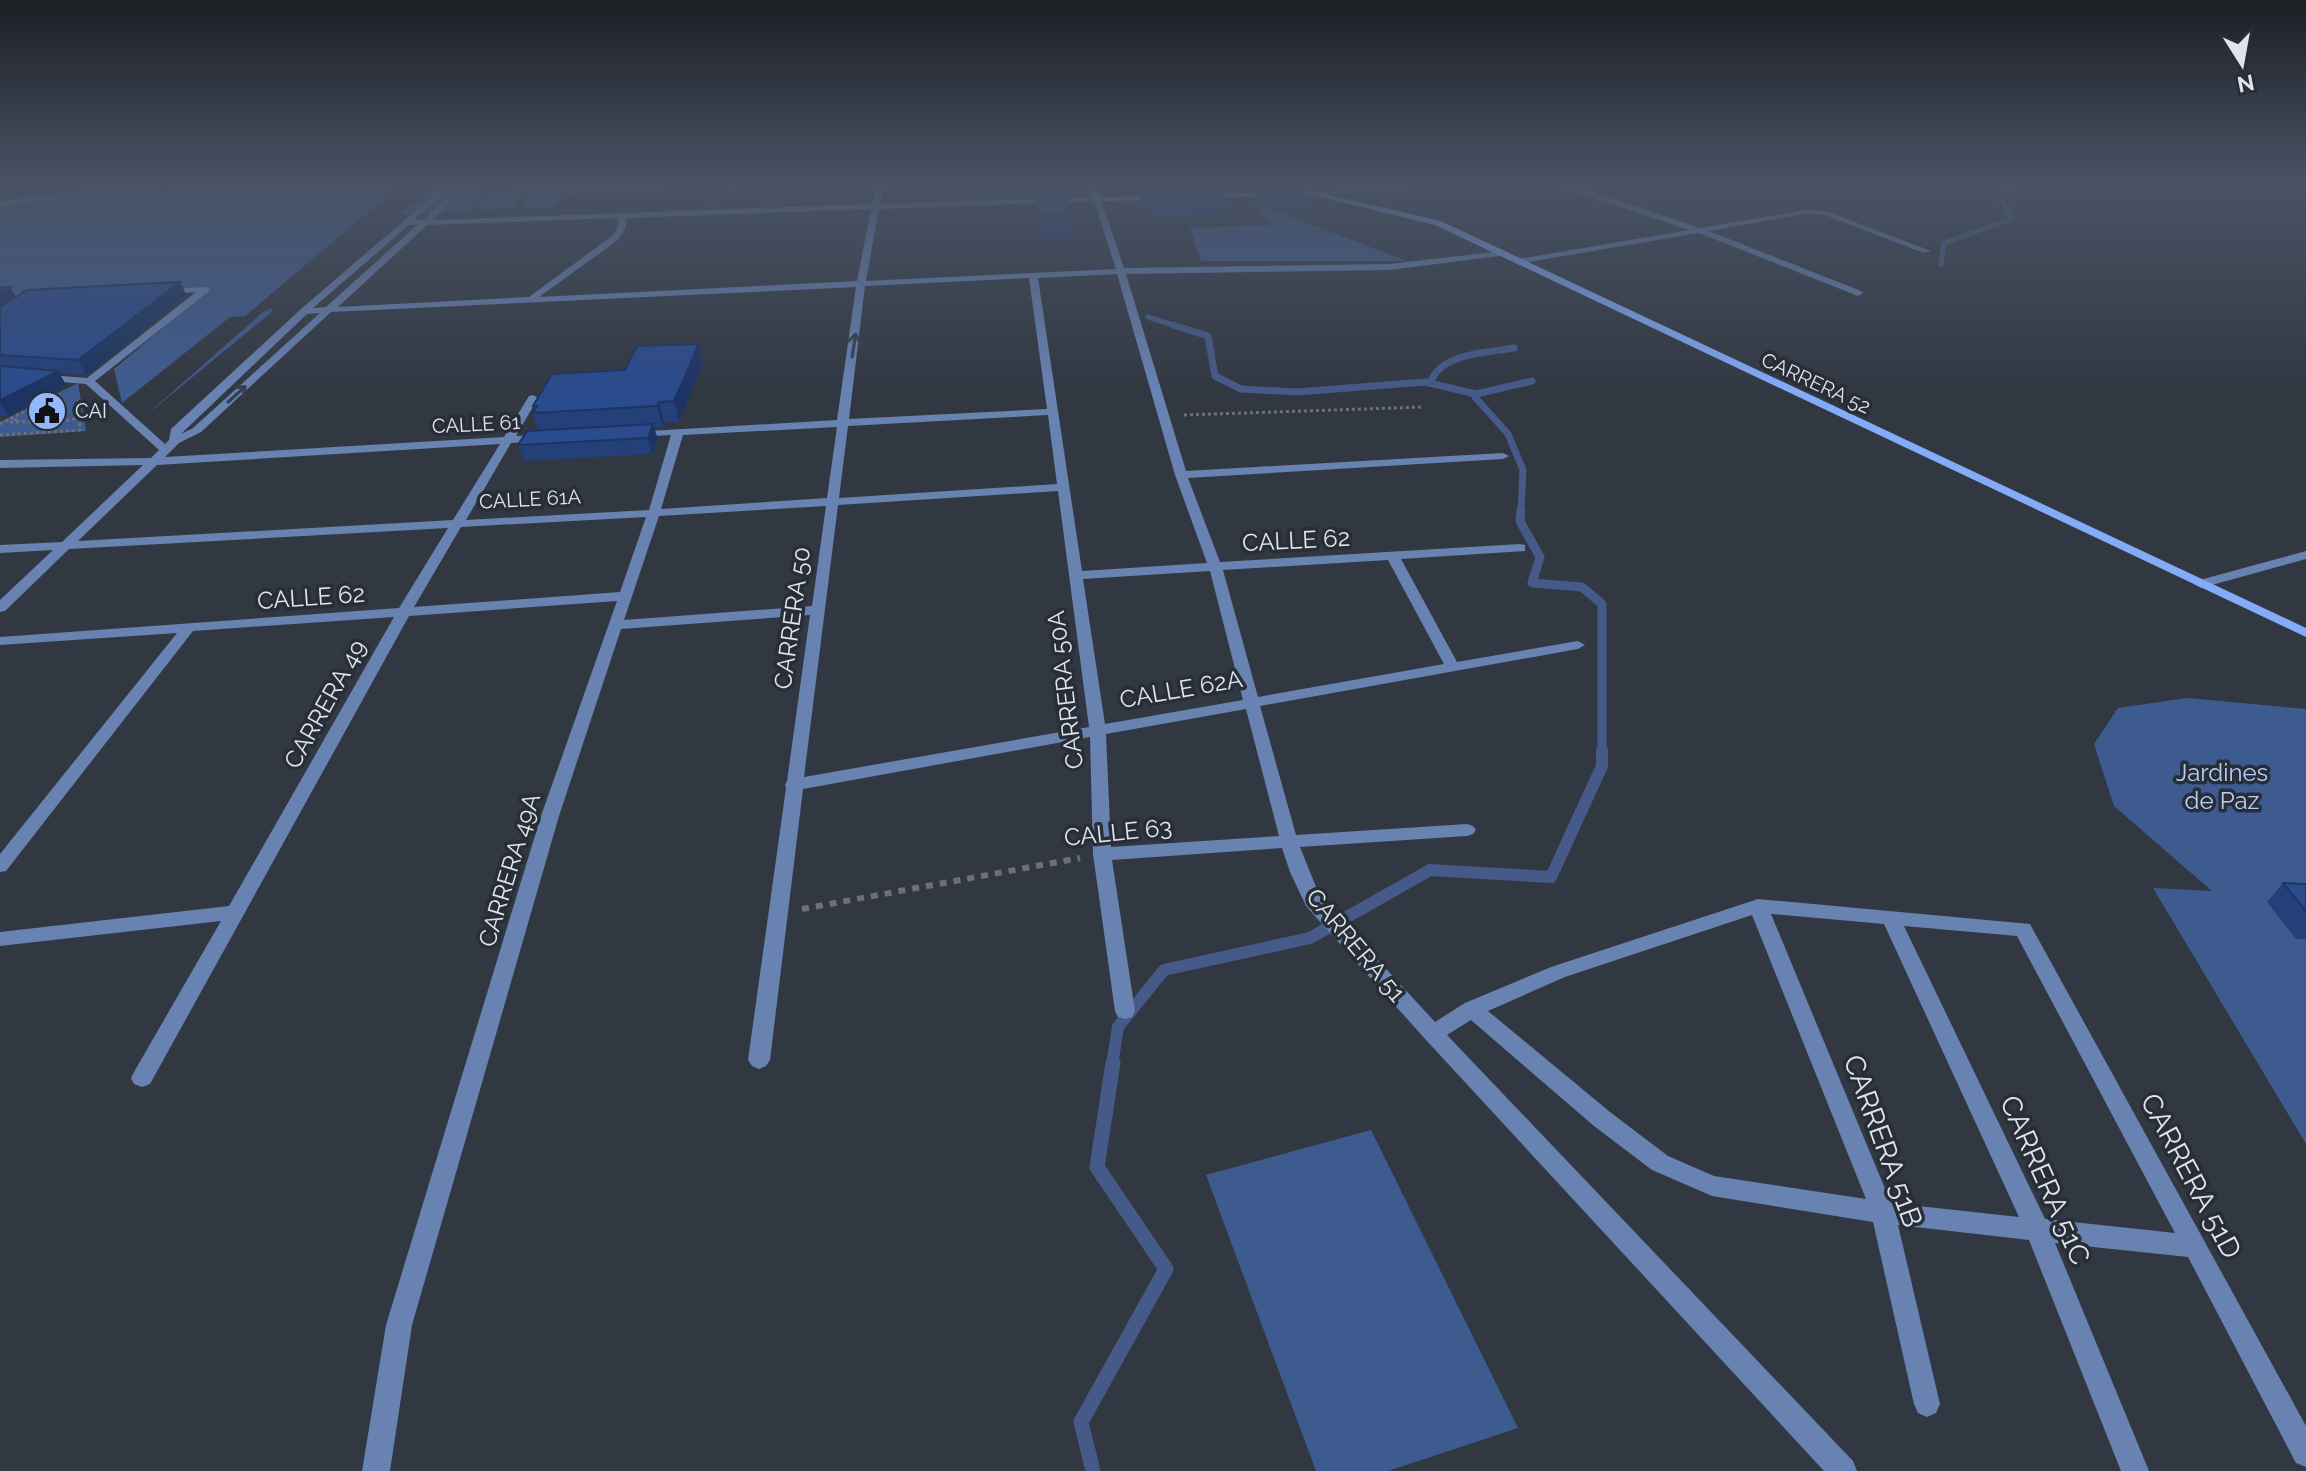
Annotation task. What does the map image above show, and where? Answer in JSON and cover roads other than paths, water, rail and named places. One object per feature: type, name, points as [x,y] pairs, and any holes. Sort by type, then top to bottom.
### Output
[{"type":"main road","name":"CARRERA 52","points":[[1499,253],[2306,633]]},
{"type":"street","points":[[166,451],[175,431],[371,253]]},
{"type":"street","points":[[0,608],[166,451],[197,430],[392,253]]},
{"type":"street","points":[[532,298],[595,253]]},
{"type":"street","name":"CARRERA 50","points":[[759,1060],[793,785],[867,253]]},
{"type":"street","name":"CARRERA 51","points":[[1115,253],[1181,475],[1215,566],[1289,842],[1313,901],[1433,1034],[1843,1471]]},
{"type":"street","points":[[304,311],[1121,271],[1389,267],[1499,253]]},
{"type":"street","points":[[1519,262],[1571,253]]},
{"type":"street","points":[[1756,253],[1858,293]]},
{"type":"street","name":"CARRERA 50A","points":[[1033,275],[1050,412],[1098,731],[1102,854],[1125,1011]]},
{"type":"street","points":[[89,381],[206,289],[159,291]]},
{"type":"street","points":[[0,374],[89,381],[166,451]]},
{"type":"street","name":"CARRERA 49","points":[[142,1078],[404,612],[533,398]]},
{"type":"street","points":[[616,435],[1050,412]]},
{"type":"street","name":"CARRERA 49A","points":[[376,1471],[399,1325],[550,816],[654,513],[678,432]]},
{"type":"street","name":"CALLE 61","points":[[0,464],[166,451],[554,438]]},
{"type":"street","points":[[1181,475],[1503,456]]},
{"type":"street","name":"CALLE 61A","points":[[0,549],[1062,487]]},
{"type":"street","name":"CALLE 62","points":[[1075,575],[1520,548]]},
{"type":"street","points":[[2201,584],[2306,555]]},
{"type":"street","points":[[1393,556],[1453,668]]},
{"type":"street","name":"CALLE 62","points":[[0,641],[626,596]]},
{"type":"street","points":[[616,625],[817,610]]},
{"type":"street","points":[[0,866],[188,628]]},
{"type":"street","name":"CALLE 62A","points":[[793,785],[1578,645]]},
{"type":"street","name":"CALLE 63","points":[[1102,854],[1467,830]]},
{"type":"street","points":[[1433,1034],[1472,1009],[1558,972],[1758,906],[1890,917]]},
{"type":"street","name":"CARRERA 51B","points":[[1758,906],[1883,1213],[1927,1404]]},
{"type":"street","points":[[0,939],[237,912]]},
{"type":"street","name":"CARRERA 51D","points":[[1890,917],[2023,929],[2306,1453]]},
{"type":"street","name":"CARRERA 51C","points":[[1890,917],[2037,1229],[2135,1471]]},
{"type":"street","points":[[1472,1009],[1602,1119],[1660,1163],[1712,1186],[1883,1213],[2196,1247]]},
{"type":"waterway","points":[[1941,265],[1943,253]]},
{"type":"waterway","points":[[1148,317],[1179,327]]},
{"type":"waterway","points":[[1173,325],[1208,336],[1215,376],[1241,389],[1297,392],[1425,382],[1476,394]]},
{"type":"waterway","points":[[1430,383],[1444,365],[1454,360],[1514,348]]},
{"type":"waterway","points":[[1476,394],[1532,381]]},
{"type":"waterway","points":[[1476,394],[1475,397],[1508,434],[1523,470],[1521,512]]},
{"type":"waterway","points":[[1112,1065],[1118,1027],[1164,970],[1310,938],[1430,870],[1551,877],[1602,766],[1602,604],[1582,587],[1532,583],[1540,557],[1520,521],[1521,510]]},
{"type":"waterway","points":[[1093,1471],[1081,1422],[1166,1269],[1097,1167],[1113,1063]]},
{"type":"place","name":"CAI","points":[[47,411]]},
{"type":"park label","name":"Jardines de Paz","points":[[2222,786]]}]
